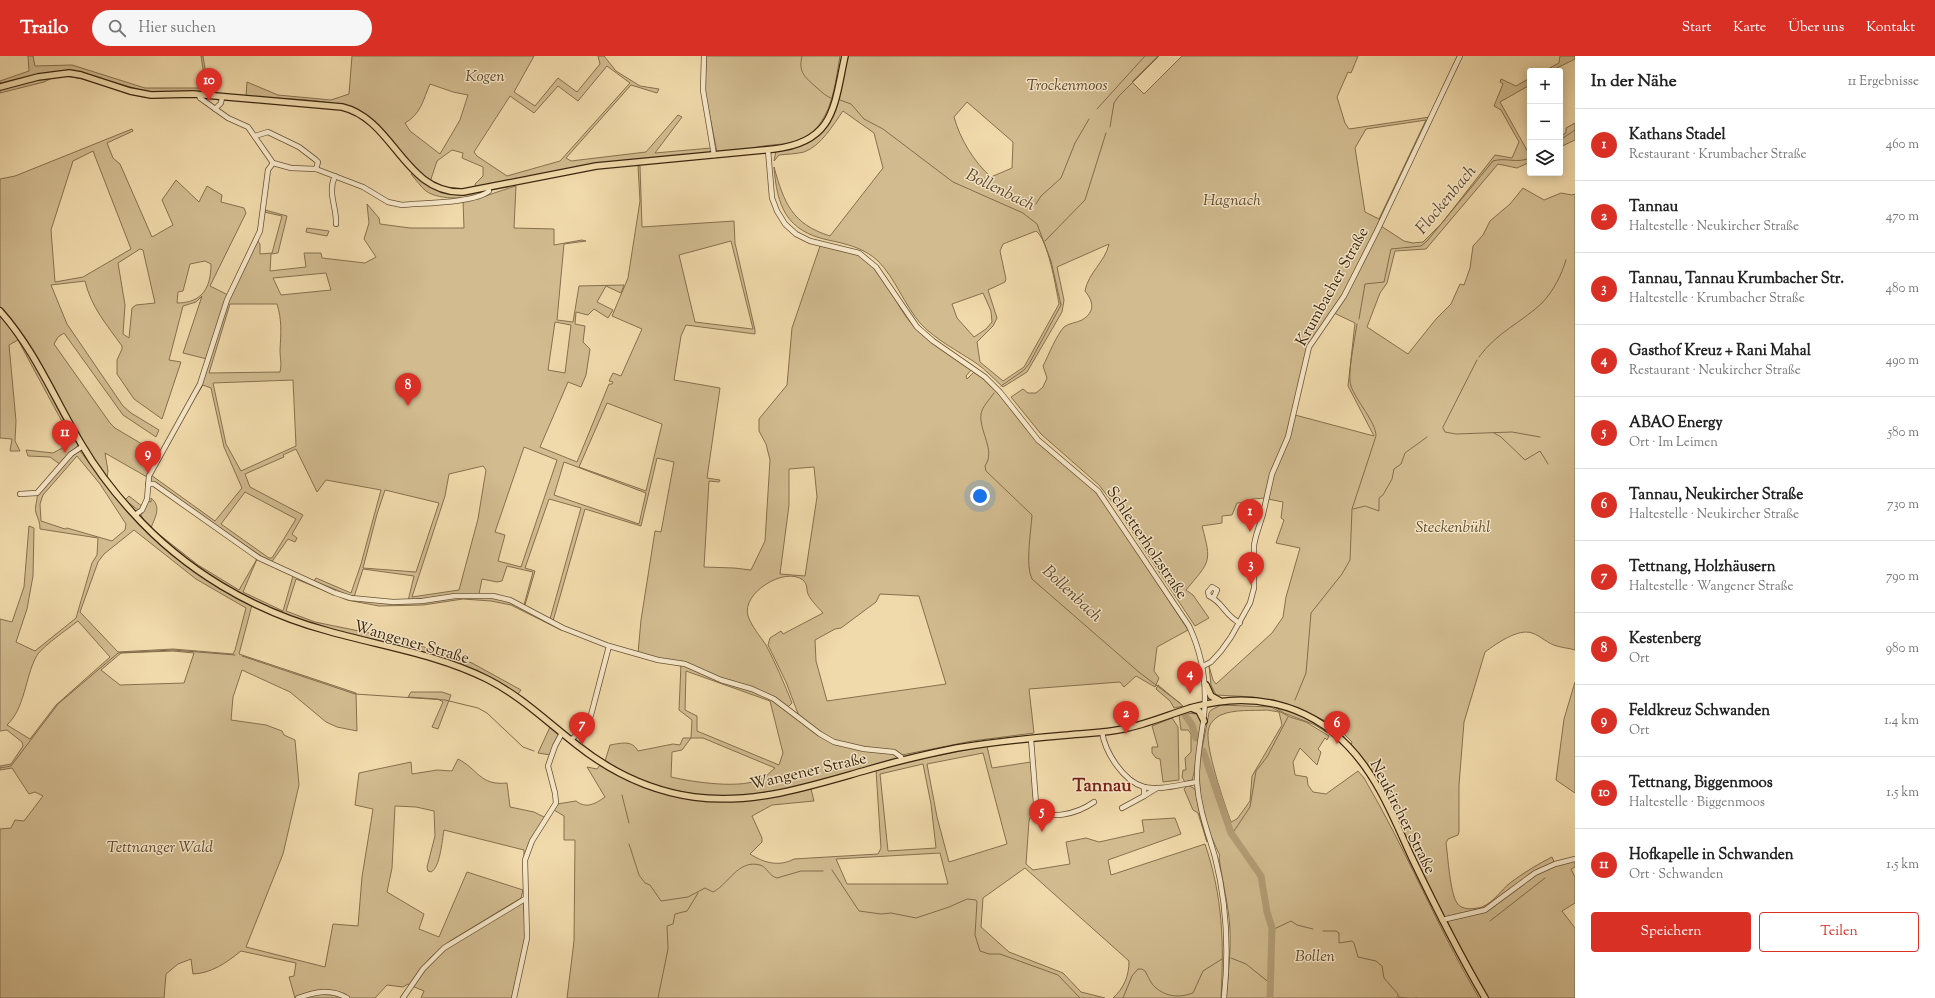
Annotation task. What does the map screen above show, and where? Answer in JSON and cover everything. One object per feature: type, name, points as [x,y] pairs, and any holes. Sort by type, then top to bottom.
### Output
[{"type":"main road","points":[[0,87],[33,78],[69,73],[89,77],[144,94],[199,95],[331,106],[351,110],[372,123],[418,176],[441,190],[456,192],[488,188],[596,166],[768,150],[800,144],[813,137],[823,128],[834,107],[846,56]]},
{"type":"main road","name":"Wangener Straße","points":[[0,311],[29,349],[83,446],[109,485],[135,515],[164,543],[194,567],[252,602],[307,625],[422,654],[469,671],[515,695],[571,740],[612,769],[644,784],[676,794],[714,799],[742,799],[778,794],[902,760],[992,743]]},
{"type":"main road","points":[[1206,685],[1211,696],[1220,701]]},
{"type":"main road","name":"Neukircher Straße","points":[[992,743],[1102,732],[1134,727],[1191,708],[1220,701],[1249,700],[1284,706],[1318,722],[1346,744],[1363,763],[1378,788],[1442,920],[1485,998]]},
{"type":"main road","points":[[1191,708],[1199,711],[1204,721]]},
{"type":"street","points":[[704,56],[703,90],[714,155]]},
{"type":"street","name":"Krumbacher Straße","points":[[1203,666],[1211,662],[1221,651],[1240,623],[1250,603],[1254,588],[1254,545],[1256,536],[1265,509],[1272,474],[1288,437],[1307,353],[1317,334],[1344,296],[1377,231],[1460,56]]},
{"type":"street","points":[[199,95],[215,109],[230,119],[248,127],[273,163],[291,168],[316,169],[363,187],[388,202],[402,205],[470,199],[486,194],[489,191],[488,188]]},
{"type":"street","points":[[215,109],[220,103],[222,97]]},
{"type":"street","points":[[255,136],[268,132],[299,147],[318,162],[316,169]]},
{"type":"street","name":"Schletterholzstraße","points":[[768,150],[772,198],[777,211],[787,227],[810,241],[850,250],[867,259],[883,276],[901,307],[917,327],[933,341],[984,376],[1000,392],[1038,440],[1091,484],[1106,501],[1189,626],[1197,643],[1206,685],[1206,704],[1198,758],[1197,782],[1201,812],[1215,856],[1226,916],[1228,946],[1224,998]]},
{"type":"street","points":[[135,515],[142,510],[146,504],[149,476],[201,382],[227,300],[260,230],[268,170],[273,163]]},
{"type":"street","points":[[335,176],[331,188],[336,215],[336,224]]},
{"type":"street","points":[[20,494],[37,492],[71,454],[83,446]]},
{"type":"street","points":[[148,484],[154,484],[259,558],[335,593],[351,598],[393,602],[422,601],[464,595],[493,596],[510,600],[564,628],[609,646],[658,660],[685,664],[721,680],[752,689],[774,699],[820,734],[834,742],[858,748],[894,752],[901,756],[902,760]]},
{"type":"street","points":[[1214,597],[1222,604],[1229,618],[1240,623]]},
{"type":"street","points":[[571,740],[587,724],[592,714],[609,646]]},
{"type":"street","points":[[1102,732],[1104,746],[1124,774],[1144,787],[1159,787],[1197,782]]},
{"type":"street","points":[[514,998],[527,938],[524,867],[527,849],[556,803],[556,797],[548,766],[551,755],[562,733]]},
{"type":"street","points":[[1031,739],[1036,803],[1038,810],[1052,815],[1082,810],[1094,802]]},
{"type":"street","points":[[1144,787],[1144,796]]},
{"type":"street","points":[[1122,808],[1159,787]]},
{"type":"street","points":[[1442,920],[1485,910],[1535,873],[1555,864],[1575,859]]},
{"type":"street","points":[[404,998],[423,969],[444,948],[525,899]]},
{"type":"street","points":[[298,998],[322,992],[339,994],[347,998]]},
{"type":"green space","points":[[28,56],[33,56],[35,66],[72,65],[145,88],[206,88],[201,56],[203,56],[208,88],[215,90],[209,93],[148,92],[78,72],[0,85],[0,81],[29,71]]},
{"type":"green space","name":"Kogen","points":[[352,56],[534,56],[514,92],[535,106],[558,78],[577,92],[600,64],[598,56],[604,56],[616,71],[640,86],[659,89],[657,93],[631,85],[566,158],[571,161],[646,152],[678,115],[682,117],[655,153],[711,148],[712,152],[572,168],[476,188],[475,184],[483,176],[483,167],[462,158],[463,153],[452,150],[437,161],[430,182],[414,167],[371,119],[360,112],[330,103],[312,100],[246,97],[247,82],[278,95],[331,100],[349,94]],"holes":[[[607,66],[630,83],[560,161],[507,176],[477,156],[474,152],[510,96],[534,113],[558,86],[578,101]],[[430,84],[453,92],[468,95],[460,120],[440,154],[410,131],[405,123],[418,111]]]},
{"type":"green space","points":[[706,56],[840,56],[828,109],[822,121],[813,131],[802,138],[788,143],[757,147],[757,149],[717,152],[705,92]]},
{"type":"green space","points":[[848,56],[1158,56],[1132,82],[1144,94],[1182,56],[1358,56],[1351,73],[1348,72],[1337,97],[1345,123],[1349,129],[1430,117],[1346,289],[1309,345],[1292,419],[1266,498],[1252,499],[1250,502],[1237,503],[1232,515],[1222,516],[1222,523],[1202,526],[1208,555],[1207,561],[1200,573],[1186,590],[1193,595],[1209,618],[1195,626],[1116,507],[1099,485],[1041,434],[1011,397],[1023,389],[1028,393],[1036,393],[1043,387],[1047,378],[1043,366],[1058,335],[1064,327],[1082,320],[1091,310],[1092,307],[1090,299],[1085,291],[1089,279],[1104,256],[1109,244],[1057,267],[1064,300],[1062,312],[1027,372],[1003,387],[980,366],[940,340],[921,324],[915,317],[890,276],[873,257],[855,247],[814,236],[802,230],[786,215],[778,194],[774,167],[786,201],[798,218],[817,231],[830,236],[883,168],[874,133],[843,111],[816,145],[804,152],[779,155],[774,161],[776,151],[796,146],[812,139],[823,130],[831,119],[836,106]],"holes":[[[967,102],[1013,142],[1012,168],[991,177],[968,150],[954,117]],[[1426,120],[1379,219],[1365,212],[1355,148],[1366,129]],[[1036,231],[1048,253],[1059,304],[1024,367],[1003,381],[980,362],[977,342],[993,326],[997,318],[988,290],[1005,282],[1006,279],[1000,251],[1003,244]],[[983,293],[991,311],[992,322],[986,329],[974,337],[957,318],[952,304]]]},
{"type":"green space","points":[[1560,56],[1575,56],[1575,59],[1557,68],[1550,68],[1559,63]]},
{"type":"green space","points":[[56,76],[44,82],[0,93],[0,89],[29,80]]},
{"type":"green space","points":[[61,76],[81,76],[115,87],[170,97],[142,97],[75,77]]},
{"type":"green space","name":"Steckenbühl","points":[[1501,79],[1516,86],[1527,80],[1527,87],[1500,102],[1527,150],[1527,163],[1517,168],[1498,164],[1426,249],[1395,251],[1387,283],[1380,293],[1367,327],[1408,354],[1436,319],[1451,304],[1460,284],[1464,285],[1470,268],[1473,246],[1483,235],[1490,221],[1510,204],[1523,188],[1544,200],[1561,193],[1572,195],[1575,194],[1575,650],[1559,647],[1535,634],[1526,632],[1507,638],[1485,652],[1464,722],[1459,785],[1459,832],[1458,835],[1448,839],[1446,843],[1451,883],[1455,898],[1459,906],[1469,909],[1486,905],[1515,879],[1552,857],[1555,864],[1547,866],[1487,908],[1445,917],[1442,916],[1363,759],[1351,745],[1352,742],[1339,729],[1326,721],[1288,705],[1253,697],[1216,695],[1211,685],[1209,666],[1213,680],[1216,684],[1272,633],[1283,617],[1286,597],[1300,548],[1276,543],[1284,520],[1281,518],[1283,502],[1268,499],[1275,469],[1295,415],[1374,436],[1348,386],[1355,323],[1334,313],[1381,226],[1404,241],[1413,243],[1423,242],[1442,223],[1495,155],[1512,158],[1519,142],[1501,110],[1494,106],[1503,84],[1500,82]]},
{"type":"green space","points":[[1575,123],[1575,140],[1563,146],[1563,134],[1566,133],[1566,128]]},
{"type":"green space","points":[[132,129],[133,131],[107,143],[113,158],[120,164],[152,237],[173,225],[162,200],[176,180],[199,202],[207,186],[222,195],[221,202],[244,208],[246,213],[210,286],[228,295],[207,359],[183,353],[202,296],[196,302],[183,306],[169,360],[181,362],[162,419],[134,399],[117,374],[117,360],[122,346],[95,307],[85,281],[51,285],[67,324],[123,406],[131,413],[159,430],[156,437],[123,415],[64,333],[58,337],[54,344],[110,423],[115,428],[152,450],[153,447],[156,452],[162,451],[147,477],[105,453],[108,471],[107,478],[89,452],[28,343],[0,308],[0,179],[15,176]],"holes":[[[93,151],[131,249],[83,277],[55,282],[51,230],[73,161]],[[140,249],[143,250],[155,303],[136,305],[132,308],[129,338],[123,334],[125,305],[118,263]],[[205,261],[211,264],[211,273],[207,287],[199,297],[186,302],[177,303],[178,292],[183,291],[190,264]]]},
{"type":"green space","points":[[638,166],[640,166],[642,227],[734,221],[735,243],[755,330],[755,334],[686,325],[681,336],[674,380],[720,388],[707,478],[720,480],[719,482],[709,481],[704,567],[751,570],[765,541],[770,460],[766,444],[759,431],[759,419],[787,385],[792,328],[820,246],[845,250],[863,258],[872,265],[880,274],[904,314],[917,330],[932,343],[972,369],[966,376],[967,379],[975,371],[998,393],[1040,445],[1091,486],[1105,503],[1188,630],[1157,647],[1154,671],[1159,678],[1155,687],[1136,676],[1124,687],[1120,682],[1029,689],[1034,733],[972,741],[902,755],[896,752],[849,745],[828,738],[799,716],[786,682],[768,645],[770,638],[781,631],[783,634],[823,613],[809,597],[805,582],[803,580],[786,576],[766,584],[758,591],[751,599],[748,607],[748,616],[777,666],[792,703],[788,707],[764,692],[638,653],[641,620],[655,531],[661,532],[674,462],[657,458],[641,526],[585,509],[553,621],[550,619],[581,508],[549,499],[525,568],[535,571],[525,605],[533,572],[507,566],[502,581],[497,582],[482,579],[479,594],[408,601],[414,576],[363,569],[354,597],[314,581],[316,578],[351,593],[361,564],[381,490],[326,480],[317,492],[296,449],[283,455],[284,457],[245,474],[250,487],[303,515],[292,534],[297,538],[295,542],[288,539],[271,563],[150,480],[151,475],[215,521],[242,488],[224,447],[211,388],[203,385],[185,414],[202,381],[225,309],[257,240],[260,244],[260,254],[272,253],[282,216],[264,212],[265,210],[287,216],[278,253],[271,254],[270,271],[306,267],[304,253],[321,253],[322,258],[365,263],[376,257],[364,239],[369,223],[367,204],[379,218],[380,224],[410,228],[464,228],[463,201],[483,197],[516,186],[514,228],[554,229],[554,245],[582,240],[586,241],[564,244],[557,320],[573,322],[579,286],[624,285],[621,293],[606,286],[597,302],[613,310],[608,318],[594,309],[588,315],[576,312],[575,324],[585,326],[583,342],[590,349],[586,375],[581,387],[568,382],[540,447],[577,462],[609,384],[612,384],[613,382],[609,381],[613,373],[621,376],[642,329],[612,316],[628,278],[640,201]],"holes":[[[731,241],[753,329],[695,322],[679,255]],[[326,273],[331,290],[281,295],[273,278]],[[230,304],[277,304],[281,327],[280,372],[209,373]],[[555,322],[571,325],[565,373],[548,370]],[[293,380],[296,446],[241,471],[226,444],[213,383]],[[607,403],[662,424],[646,491],[579,467]],[[524,447],[557,460],[521,567],[498,561],[505,535],[495,532]],[[564,462],[646,493],[639,524],[554,495]],[[483,466],[486,470],[478,519],[459,590],[412,597],[445,496],[449,474]],[[814,467],[817,497],[805,576],[780,574],[789,505],[789,469]],[[385,490],[439,503],[416,572],[363,568]],[[245,492],[296,519],[272,558],[269,558],[221,524]],[[880,594],[919,596],[946,684],[827,701],[816,661],[815,640],[835,629],[841,628],[876,602]]]},
{"type":"green space","points":[[413,173],[430,186],[450,193],[468,193],[487,190],[474,196],[448,198],[439,196],[426,191],[411,174]]},
{"type":"green space","points":[[307,228],[329,231],[327,236],[306,232]]},
{"type":"green space","points":[[0,314],[30,356],[79,444],[61,465],[50,457],[28,456],[26,450],[53,453],[73,442],[18,340],[9,345],[16,421],[15,441],[20,451],[10,451],[12,439],[0,438]]},
{"type":"green space","name":"Tettnanger Wald","points":[[80,451],[123,506],[158,541],[197,573],[252,605],[239,654],[356,693],[357,731],[337,727],[326,722],[290,692],[242,670],[233,697],[231,720],[266,725],[282,731],[284,735],[295,740],[299,785],[283,854],[246,947],[325,967],[333,924],[358,926],[362,877],[373,809],[355,805],[359,773],[411,762],[412,774],[437,770],[452,771],[458,759],[480,776],[491,782],[507,783],[510,807],[534,812],[546,818],[531,838],[524,858],[524,850],[444,830],[439,860],[431,872],[428,871],[427,867],[435,836],[434,811],[416,807],[395,806],[392,868],[387,892],[424,914],[419,929],[439,937],[467,872],[523,890],[521,898],[450,941],[430,958],[410,985],[408,984],[403,987],[387,985],[375,998],[295,998],[289,977],[294,976],[296,963],[241,951],[230,960],[206,972],[193,974],[191,959],[178,964],[166,974],[164,998],[0,998],[0,829],[11,828],[15,820],[24,821],[43,796],[35,792],[29,794],[12,768],[0,770],[0,766],[11,764],[23,746],[22,742],[7,730],[0,731],[0,619],[12,622],[24,587],[29,526],[34,528],[33,576],[27,609],[16,642],[35,651],[76,618],[92,563],[97,555],[98,538],[40,529],[36,511],[37,494],[68,458]],"holes":[[[77,456],[100,484],[126,524],[125,530],[112,541],[41,521],[40,504],[43,495]],[[134,530],[196,579],[246,608],[233,654],[173,649],[118,652],[80,612],[98,562],[104,554]],[[78,621],[110,657],[56,705],[30,739],[7,725],[18,710],[32,665],[36,657],[49,644]],[[173,651],[194,653],[184,683],[120,685],[101,670],[121,653]]]},
{"type":"green space","points":[[129,496],[143,507],[138,510],[125,500]]},
{"type":"green space","points":[[151,498],[156,505],[157,512],[151,528],[198,565],[239,590],[257,559],[243,592],[283,611],[293,576],[276,568],[333,592],[377,602],[448,597],[492,597],[512,602],[563,629],[561,630],[511,605],[491,601],[463,599],[423,605],[379,606],[347,600],[296,579],[286,611],[315,622],[403,640],[472,663],[521,690],[518,694],[461,664],[441,657],[341,632],[301,620],[251,599],[204,571],[161,538],[147,525],[141,515],[148,501],[151,502]]},
{"type":"green space","points":[[681,664],[751,689],[774,700],[833,743],[891,753],[900,758],[787,789],[751,794],[715,796],[679,791],[643,780],[605,761],[610,745],[626,743],[633,745],[638,751],[673,744],[680,745],[683,738],[691,738],[692,720],[679,710]],"holes":[[[686,671],[770,701],[783,753],[779,765],[697,731],[697,716],[685,710]],[[691,738],[703,738],[775,768],[763,778],[754,782],[743,784],[705,783],[671,777],[672,752],[682,750]]]},
{"type":"green space","points":[[1575,682],[1575,793],[1556,780],[1564,719]]},
{"type":"green space","points":[[1158,685],[1183,706],[1174,708],[1170,701],[1156,689]]},
{"type":"green space","points":[[411,692],[442,692],[451,695],[438,729],[432,727],[443,702],[438,699],[408,697]]},
{"type":"green space","name":"Bollen","points":[[1221,705],[1271,707],[1290,717],[1306,722],[1329,736],[1327,740],[1325,738],[1318,749],[1321,752],[1317,765],[1300,748],[1293,762],[1295,775],[1307,777],[1308,785],[1313,792],[1326,794],[1358,771],[1364,778],[1394,832],[1449,944],[1479,998],[1226,998],[1230,947],[1228,912],[1220,866],[1220,856],[1204,815],[1200,794],[1199,764],[1209,713],[1211,710]],"holes":[[[1267,710],[1279,712],[1282,725],[1252,776],[1250,801],[1237,819],[1231,822],[1220,789],[1209,747],[1208,736],[1210,726],[1217,717],[1226,713]]]},
{"type":"green space","points":[[1273,706],[1296,713],[1313,721],[1331,735],[1313,724],[1284,713]]},
{"type":"green space","points":[[1186,713],[1198,714],[1201,723],[1193,777],[1192,780],[1185,782],[1182,777],[1183,770],[1186,770],[1185,758],[1191,752],[1191,734],[1188,730],[1181,730],[1179,715]]},
{"type":"green space","points":[[1172,718],[1178,727],[1179,780],[1163,782],[1160,759],[1156,758],[1152,753],[1152,747],[1158,747],[1152,726]]},
{"type":"green space","points":[[550,727],[561,736],[551,755],[538,753]]},
{"type":"green space","points":[[987,746],[992,768],[1031,762],[1034,806],[1029,821],[1026,864],[1033,870],[1070,864],[1066,842],[1086,838],[1099,842],[1144,832],[1142,820],[1175,818],[1181,834],[1108,860],[1111,875],[1205,844],[1216,883],[1221,920],[1221,998],[1113,998],[1125,981],[1129,961],[1025,868],[983,898],[981,927],[1009,952],[1063,973],[1081,992],[1105,998],[567,998],[574,941],[575,840],[564,840],[564,816],[554,810],[557,804],[576,801],[583,805],[590,805],[605,797],[587,767],[597,769],[600,765],[627,779],[653,789],[678,796],[703,800],[754,800],[811,789],[814,801],[772,805],[752,816],[762,838],[762,842],[750,854],[766,862],[783,863],[794,859],[878,854],[881,848],[876,770],[924,758]],"holes":[[[983,753],[1007,844],[949,862],[937,817],[927,764]],[[923,764],[931,804],[936,848],[888,851],[880,774]],[[940,853],[948,884],[847,884],[836,859]]]},
{"type":"green space","points":[[1188,785],[1195,789],[1207,842],[1198,813],[1193,810],[1184,789]]},
{"type":"green space","points":[[1575,860],[1575,867],[1571,869],[1575,877],[1575,903],[1562,911],[1575,928],[1575,998],[1488,998],[1464,956],[1447,921],[1478,913],[1524,881],[1553,865]]},
{"type":"green space","points":[[523,901],[527,935],[513,998],[421,998],[424,991],[412,986],[429,963],[442,951]]},
{"type":"waterway","name":"Bollenbach","points":[[802,56],[801,67],[803,74],[822,92],[831,98]]},
{"type":"waterway","points":[[1097,109],[1145,56]]},
{"type":"waterway","points":[[1110,127],[1114,103],[1118,97],[1159,56]]},
{"type":"waterway","name":"Bollenbach","points":[[840,100],[851,104],[864,119],[883,129],[953,182],[1023,213],[1037,224],[1051,261],[1061,305],[1029,364],[1024,370],[1001,386]]},
{"type":"waterway","points":[[1036,204],[1041,196],[1061,178],[1075,143],[1089,119]]},
{"type":"waterway","name":"Flockenbach","points":[[1563,138],[1575,130]]},
{"type":"waterway","points":[[1045,241],[1085,200],[1106,133]]},
{"type":"waterway","name":"Flockenbach","points":[[1359,319],[1365,284],[1384,282],[1391,249],[1421,246],[1427,241],[1493,161],[1527,159]]},
{"type":"waterway","points":[[1479,357],[1501,334],[1542,303],[1557,283],[1566,260]]},
{"type":"waterway","name":"Flockenbach","points":[[1295,700],[1306,673],[1311,613],[1342,574],[1350,560],[1352,509],[1376,436],[1373,424],[1354,392],[1350,381],[1357,324]]},
{"type":"waterway","points":[[1443,427],[1477,360]]},
{"type":"waterway","name":"Bollenbach","points":[[994,393],[984,406],[981,414],[982,427],[989,454],[985,466],[986,471],[1032,515],[1029,557],[1032,579],[1140,673],[1180,703]]},
{"type":"waterway","points":[[1443,428],[1445,432],[1456,434],[1512,432],[1540,437]]},
{"type":"waterway","points":[[1494,433],[1501,437],[1525,460],[1540,451],[1548,464]]},
{"type":"waterway","points":[[1353,509],[1365,506],[1379,511],[1379,498],[1383,495],[1392,479],[1394,469],[1401,464],[1405,453],[1427,437]]},
{"type":"waterway","points":[[0,768],[11,766],[58,704],[118,653],[173,650],[235,655]]},
{"type":"waterway","points":[[242,656],[355,694],[445,700],[478,708],[487,713],[523,747],[534,751]]},
{"type":"waterway","name":"Bollenbach","points":[[1185,715],[1192,725],[1196,738]]},
{"type":"waterway","name":"Flockenbach","points":[[1232,834],[1250,807],[1256,771],[1267,757],[1288,717]]},
{"type":"waterway","name":"Bollenbach","points":[[1203,751],[1231,833],[1261,876],[1267,912],[1272,928],[1270,998]]},
{"type":"waterway","points":[[622,795],[629,823]]},
{"type":"waterway","points":[[629,844],[639,875],[645,883],[650,885],[661,901],[688,897],[705,888],[713,892],[739,869],[752,864],[762,866],[777,878],[801,871],[823,871]]},
{"type":"waterway","points":[[832,870],[859,911],[881,914],[891,913],[916,918],[949,907],[967,899],[976,900],[975,935],[980,951],[989,954],[1000,954],[1058,975],[1080,998]]},
{"type":"waterway","points":[[1490,921],[1545,878]]},
{"type":"waterway","points":[[658,998],[668,949],[667,926],[673,924],[675,914],[687,911],[698,893]]},
{"type":"waterway","points":[[1272,930],[1291,921],[1297,925],[1313,929]]},
{"type":"waterway","points":[[1323,931],[1336,931],[1339,933],[1339,943],[1352,941],[1358,957],[1376,961],[1382,966],[1384,978],[1398,994],[1398,997],[1407,998]]},
{"type":"waterway","points":[[1231,958],[1246,964],[1271,984]]},
{"type":"waterway","points":[[1123,998],[1132,976],[1138,969],[1145,971],[1152,984],[1159,990],[1168,995],[1183,996],[1193,993],[1203,971],[1222,959]]},
{"type":"place","name":"Tettnang, Biggenmoos","points":[[209,101]]},
{"type":"place","name":"Kestenberg","points":[[408,406]]},
{"type":"place","name":"Hofkapelle in Schwanden","points":[[65,453]]},
{"type":"place","name":"Feldkreuz Schwanden","points":[[148,474]]},
{"type":"place","name":"Kathans Stadel","points":[[1250,532]]},
{"type":"place","name":"Tannau, Tannau Krumbacher Str.","points":[[1251,585]]},
{"type":"place","name":"Gasthof Kreuz + Rani Mahal","points":[[1190,694]]},
{"type":"place","name":"Tannau","points":[[1126,734]]},
{"type":"place","name":"Tannau, Neukircher Straße","points":[[1337,744]]},
{"type":"place","name":"Tettnang, Holzhäusern","points":[[582,745]]},
{"type":"place","name":"ABAO Energy","points":[[1042,832]]},
{"type":"district","name":"Tannau","points":[[1102,785]]},
{"type":"park label","name":"Trockenmoos","points":[[1067,84]]},
{"type":"park label","name":"Hagnach","points":[[1232,199]]}]
